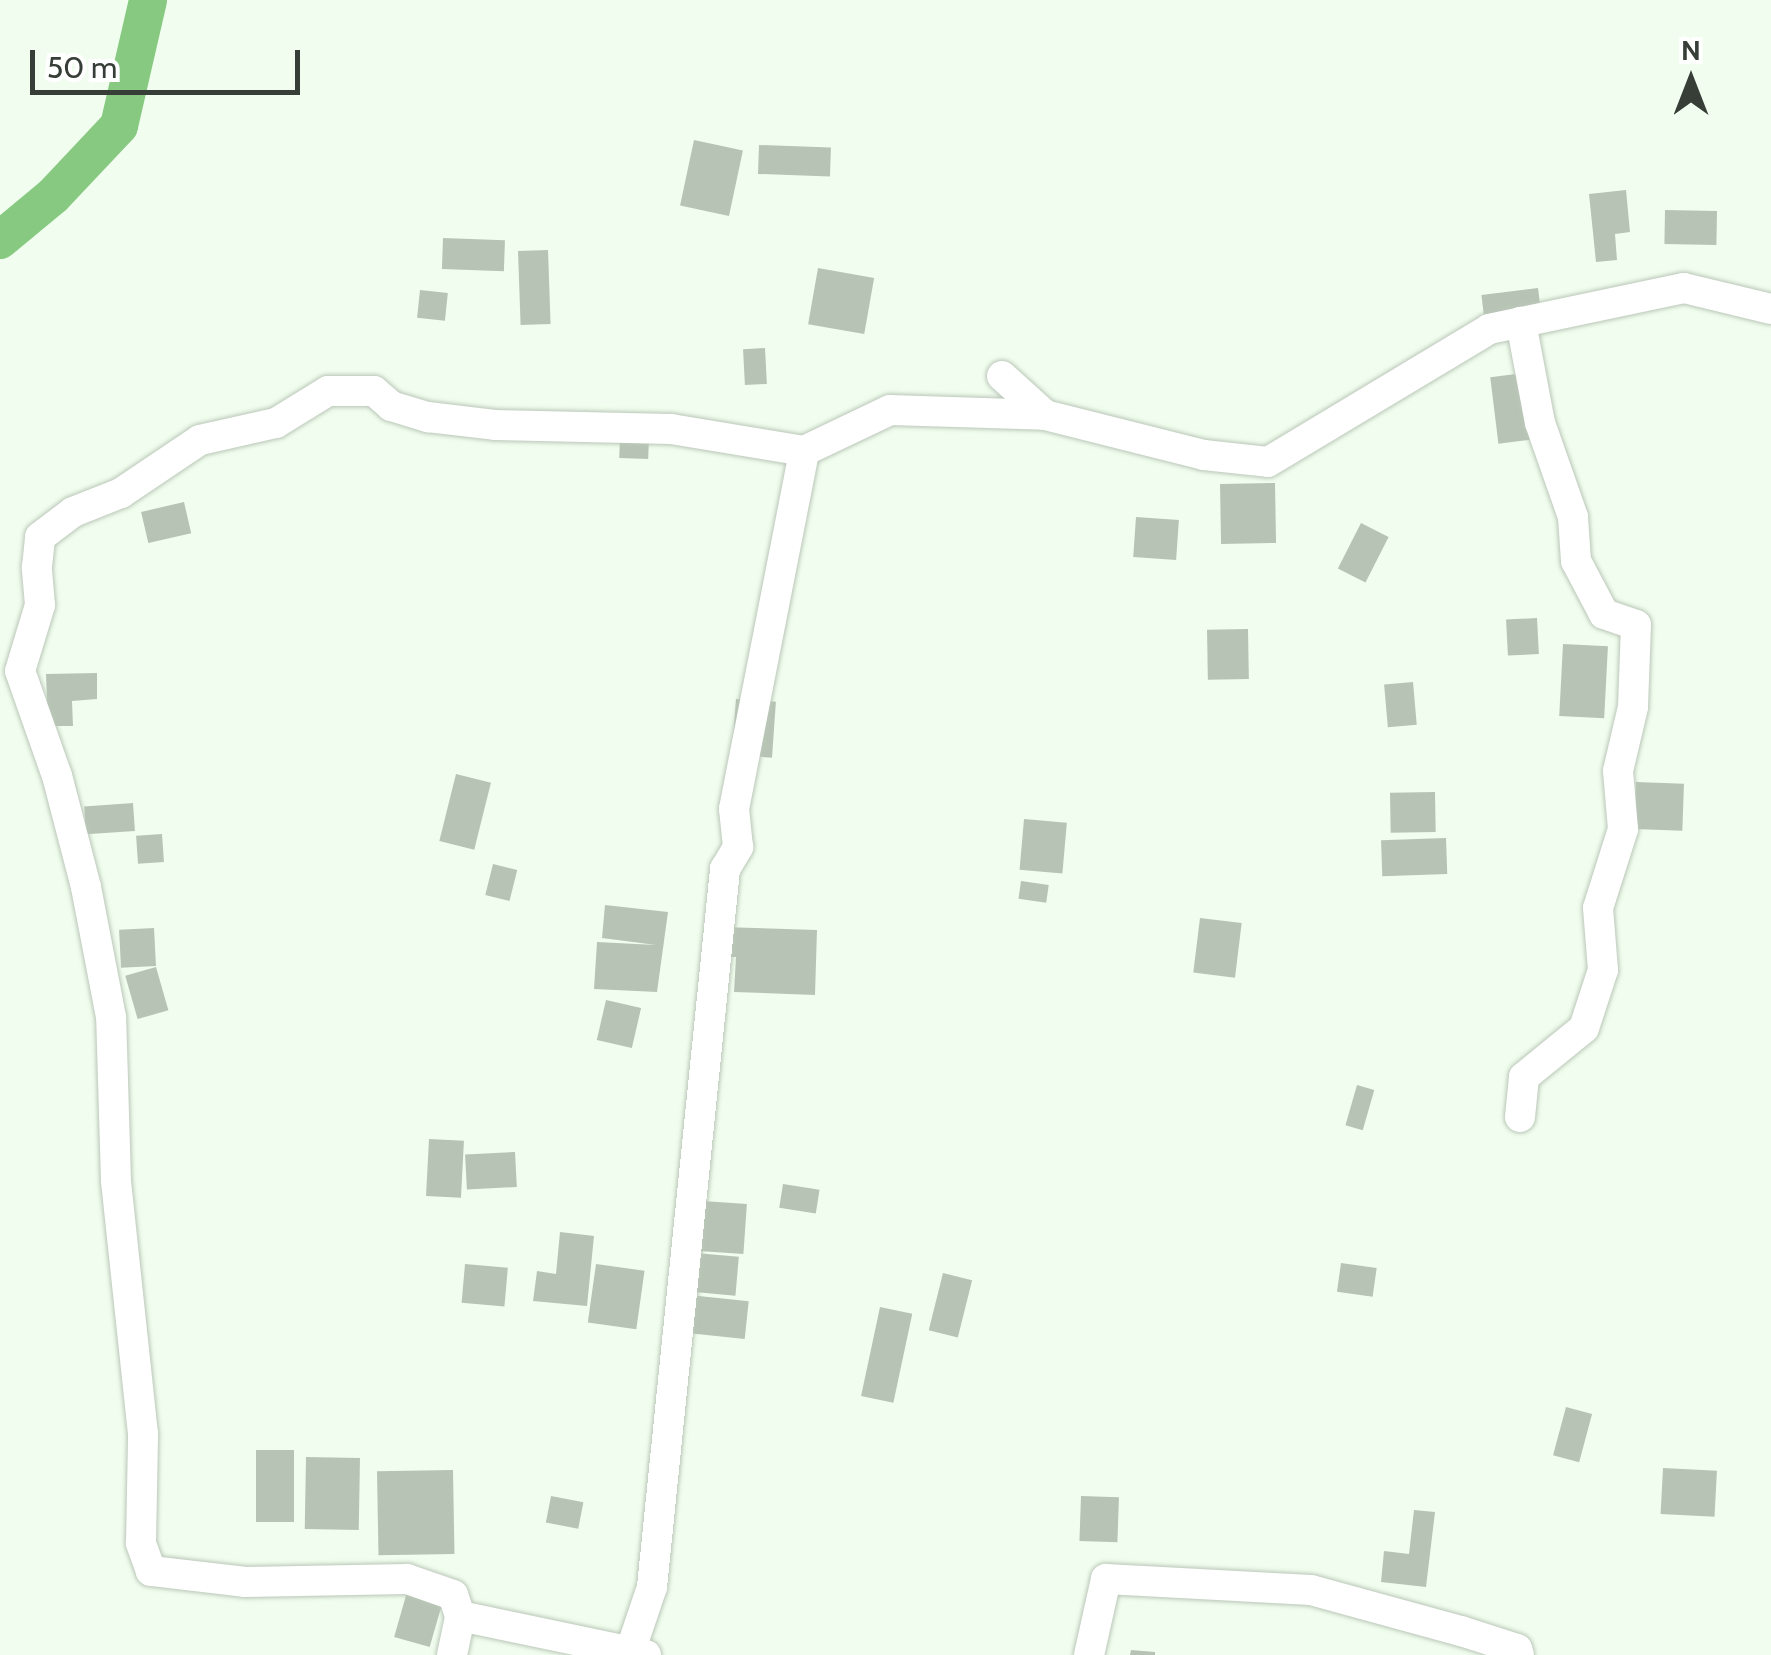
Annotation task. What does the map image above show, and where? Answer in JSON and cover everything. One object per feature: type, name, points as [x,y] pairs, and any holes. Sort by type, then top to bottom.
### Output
[{"type":"street","points":[[452,1655],[460,1616],[454,1595],[407,1580],[246,1582],[150,1571],[141,1543],[143,1434],[116,1181],[111,1017],[86,887],[57,776],[20,671],[40,605],[40,537],[73,512],[121,493],[200,440],[276,424],[328,391],[374,391],[392,406],[428,418],[495,425],[671,429],[804,451],[890,410],[1045,414],[1204,454],[1268,462],[1489,328],[1684,288],[1771,309]]},
{"type":"street","points":[[1520,1117],[1524,1077],[1584,1028],[1603,970],[1598,908],[1623,829],[1618,771],[1634,707],[1636,625],[1604,614],[1576,561],[1573,516],[1540,424],[1521,322]]},
{"type":"street","points":[[1002,376],[1045,414]]},
{"type":"street","points":[[460,1616],[638,1653],[652,1586],[725,869],[738,848],[734,809],[804,451]]},
{"type":"street","points":[[1089,1655],[1106,1579],[1310,1590],[1480,1637],[1517,1649],[1520,1655]]},
{"type":"building","points":[[694,140],[743,150],[729,216],[680,206]]},
{"type":"building","points":[[759,145],[831,148],[830,176],[758,174]]},
{"type":"building","points":[[1626,190],[1630,232],[1615,234],[1617,260],[1596,262],[1589,194]]},
{"type":"building","points":[[1665,210],[1717,211],[1716,245],[1664,244]]},
{"type":"building","points":[[443,238],[505,240],[504,271],[442,269]]},
{"type":"building","points":[[548,250],[551,324],[521,325],[518,251]]},
{"type":"building","points":[[818,268],[874,278],[864,334],[808,324]]},
{"type":"building","points":[[1538,288],[1541,314],[1485,321],[1481,295]]},
{"type":"building","points":[[420,290],[448,293],[445,321],[417,318]]},
{"type":"building","points":[[765,348],[767,384],[745,385],[743,349]]},
{"type":"building","points":[[1524,373],[1532,440],[1498,444],[1490,377]]},
{"type":"building","points":[[620,436],[649,437],[648,459],[619,458]]},
{"type":"building","points":[[1275,483],[1276,543],[1221,544],[1220,484]]},
{"type":"building","points":[[184,502],[191,533],[148,543],[141,512]]},
{"type":"building","points":[[1136,517],[1179,520],[1176,560],[1133,557]]},
{"type":"building","points":[[1361,523],[1389,537],[1365,583],[1338,568]]},
{"type":"building","points":[[1537,618],[1539,654],[1508,656],[1506,620]]},
{"type":"building","points":[[1248,629],[1249,679],[1208,680],[1207,630]]},
{"type":"building","points":[[1563,644],[1608,646],[1604,718],[1559,716]]},
{"type":"building","points":[[97,673],[97,699],[72,701],[73,726],[48,726],[46,674]]},
{"type":"building","points":[[1413,682],[1417,725],[1388,727],[1384,685]]},
{"type":"building","points":[[736,699],[776,702],[772,758],[732,755]]},
{"type":"building","points":[[456,774],[491,783],[474,850],[439,841]]},
{"type":"building","points":[[1636,782],[1684,784],[1682,831],[1634,829]]},
{"type":"building","points":[[1435,792],[1436,832],[1391,833],[1390,793]]},
{"type":"building","points":[[133,803],[135,831],[86,834],[84,806]]},
{"type":"building","points":[[1024,819],[1067,823],[1062,874],[1020,870]]},
{"type":"building","points":[[162,834],[164,862],[138,864],[136,836]]},
{"type":"building","points":[[1446,838],[1447,874],[1382,876],[1381,840]]},
{"type":"building","points":[[493,864],[517,870],[510,901],[485,895]]},
{"type":"building","points":[[1021,881],[1049,885],[1046,903],[1018,899]]},
{"type":"building","points":[[605,905],[668,912],[657,992],[594,989],[597,942],[656,945],[602,938]]},
{"type":"building","points":[[1200,918],[1242,923],[1235,978],[1193,973]]},
{"type":"building","points":[[722,927],[817,930],[815,995],[734,992],[736,957],[721,957]]},
{"type":"building","points":[[154,928],[156,966],[121,968],[119,930]]},
{"type":"building","points":[[156,967],[168,1010],[138,1019],[125,976]]},
{"type":"building","points":[[606,1000],[641,1008],[632,1048],[597,1040]]},
{"type":"building","points":[[1357,1085],[1374,1090],[1363,1130],[1345,1125]]},
{"type":"building","points":[[429,1139],[464,1141],[461,1198],[426,1196]]},
{"type":"building","points":[[515,1152],[517,1187],[467,1190],[465,1155]]},
{"type":"building","points":[[783,1184],[820,1190],[816,1213],[779,1208]]},
{"type":"building","points":[[703,1201],[747,1204],[743,1254],[700,1251]]},
{"type":"building","points":[[560,1232],[594,1236],[587,1306],[533,1301],[537,1271],[556,1274]]},
{"type":"building","points":[[695,1253],[739,1257],[735,1296],[692,1292]]},
{"type":"building","points":[[1341,1263],[1377,1268],[1373,1297],[1337,1292]]},
{"type":"building","points":[[465,1264],[508,1268],[504,1307],[462,1303]]},
{"type":"building","points":[[596,1264],[645,1271],[636,1329],[588,1322]]},
{"type":"building","points":[[943,1273],[972,1280],[958,1338],[929,1330]]},
{"type":"building","points":[[689,1295],[749,1301],[745,1339],[685,1333]]},
{"type":"building","points":[[880,1307],[912,1314],[893,1403],[861,1396]]},
{"type":"building","points":[[1566,1407],[1592,1414],[1579,1462],[1553,1455]]},
{"type":"building","points":[[256,1450],[294,1450],[294,1522],[256,1522]]},
{"type":"building","points":[[306,1457],[360,1458],[359,1530],[305,1529]]},
{"type":"building","points":[[1663,1468],[1717,1471],[1715,1517],[1661,1514]]},
{"type":"building","points":[[453,1470],[454,1554],[378,1555],[377,1471]]},
{"type":"building","points":[[551,1496],[583,1502],[578,1529],[546,1523]]},
{"type":"building","points":[[1081,1496],[1119,1497],[1117,1542],[1079,1541]]},
{"type":"building","points":[[1414,1510],[1435,1512],[1426,1587],[1381,1582],[1384,1551],[1409,1554]]},
{"type":"building","points":[[409,1585],[445,1595],[430,1647],[394,1637]]},
{"type":"building","points":[[1131,1650],[1155,1652],[1155,1655],[1130,1655]]},
{"type":"waterway","points":[[0,240],[53,196],[119,126],[148,0]]}]
